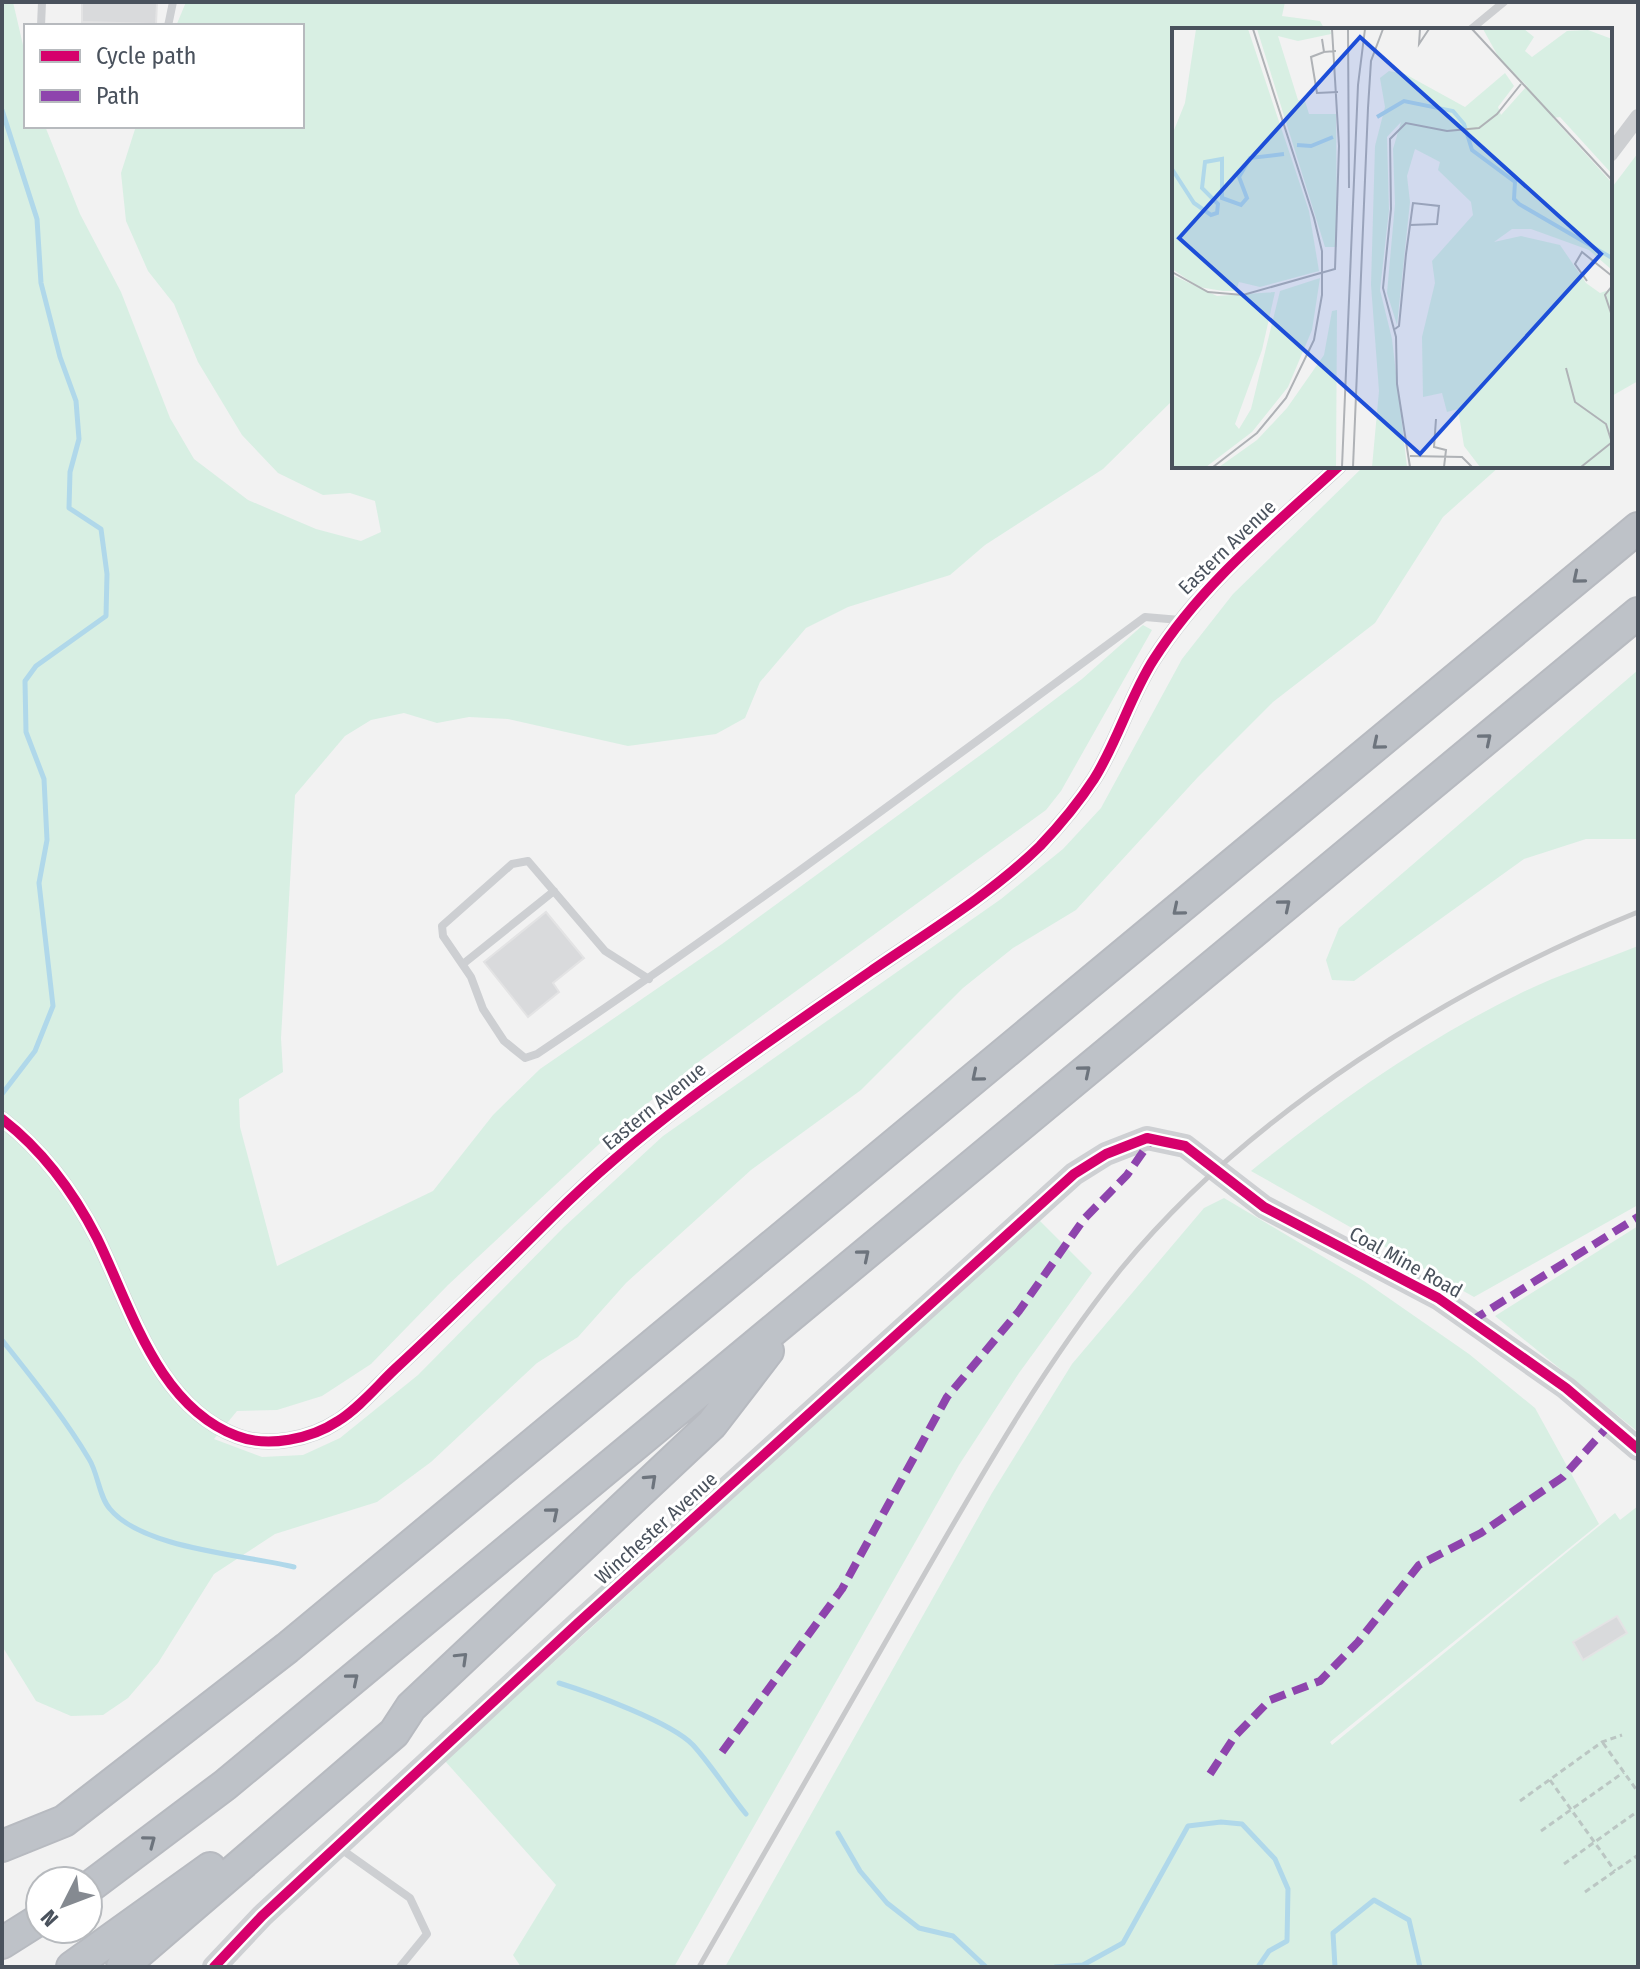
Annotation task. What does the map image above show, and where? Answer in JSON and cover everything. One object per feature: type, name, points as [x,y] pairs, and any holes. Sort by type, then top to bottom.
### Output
[{"type":"highway","points":[[2,1867],[300,1638],[1638,528]]},
{"type":"highway","points":[[104,1876],[225,1785],[1638,613]]},
{"type":"highway","points":[[72,1967],[222,1860],[383,1723],[411,1707],[712,1424],[804,1305]]},
{"type":"highway","points":[[122,1967],[394,1733],[411,1707]]},
{"type":"highway","points":[[2,1846],[64,1821]]},
{"type":"highway","points":[[2,1943],[24,1929]]},
{"type":"street","points":[[1612,149],[1638,117]]},
{"type":"street","name":"Eastern Avenue","points":[[2,1119],[25,1140],[72,1195],[97,1238],[137,1334],[199,1414],[238,1436],[267,1441],[300,1438],[338,1421],[565,1204],[650,1130],[739,1062],[935,928],[1042,844],[1095,777],[1151,663],[1180,620],[1207,586],[1337,468]]},
{"type":"street","name":"Coal Mine Road","points":[[1140,1140],[1147,1138],[1185,1146],[1264,1207],[1438,1298],[1566,1388],[1638,1449]]},
{"type":"street","name":"Winchester Avenue","points":[[214,1967],[337,1846],[1074,1174],[1106,1154],[1140,1140]]},
{"type":"lane","points":[[41,24],[42,2]]},
{"type":"lane","points":[[168,24],[173,2]]},
{"type":"lane","points":[[1472,28],[1504,2]]},
{"type":"lane","points":[[649,979],[605,951],[528,861],[512,864],[446,919],[442,926],[443,936],[463,964],[483,1009],[504,1041],[525,1058],[537,1054],[649,979],[1145,617],[1180,620]]},
{"type":"lane","points":[[463,964],[554,891]]},
{"type":"lane","points":[[337,1846],[410,1898],[427,1934],[400,1967]]},
{"type":"path","points":[[1520,1801],[1602,1742],[1622,1735]]},
{"type":"path","points":[[1602,1742],[1638,1792]]},
{"type":"path","points":[[1541,1831],[1624,1772]]},
{"type":"path","points":[[1550,1779],[1615,1871]]},
{"type":"path","points":[[1564,1864],[1638,1811]]},
{"type":"path","points":[[1585,1892],[1638,1855]]},
{"type":"green space","points":[[2,2],[13,2],[24,49],[24,128],[46,128],[80,214],[121,292],[170,418],[194,459],[248,500],[316,529],[361,541],[381,532],[375,501],[350,493],[323,495],[278,473],[242,435],[198,362],[174,304],[148,271],[126,221],[121,173],[135,128],[304,128],[304,24],[177,24],[186,2],[1285,2],[1282,16],[1320,21],[1324,28],[1172,28],[1172,401],[1103,469],[985,545],[950,575],[848,607],[806,628],[760,682],[745,718],[716,734],[628,746],[508,719],[469,717],[437,723],[404,713],[371,720],[345,736],[295,795],[281,1038],[283,1072],[239,1099],[240,1127],[277,1266],[433,1191],[493,1115],[540,1069],[722,944],[997,743],[1082,679],[1143,625],[1152,630],[1061,791],[1046,810],[701,1060],[612,1132],[448,1285],[371,1364],[322,1396],[277,1410],[237,1411],[214,1439],[262,1457],[303,1455],[340,1438],[418,1375],[564,1227],[663,1136],[1001,899],[1063,849],[1101,808],[1182,659],[1233,594],[1362,468],[1498,468],[1443,517],[1375,623],[1273,702],[1198,777],[1076,910],[1013,948],[963,988],[861,1090],[751,1170],[626,1283],[578,1337],[537,1363],[431,1462],[377,1502],[275,1534],[214,1574],[158,1663],[128,1698],[103,1715],[71,1716],[36,1701],[2,1646]]},
{"type":"green space","points":[[1638,153],[1638,381],[1612,396],[1612,187]]},
{"type":"green space","points":[[1638,670],[1638,839],[1586,839],[1524,859],[1354,981],[1332,980],[1326,960],[1339,928]]},
{"type":"green space","points":[[1638,946],[1638,1205],[1474,1297],[1251,1171],[1347,1098],[1448,1032],[1533,987]]},
{"type":"green space","points":[[1224,1198],[1364,1281],[1469,1354],[1535,1408],[1599,1524],[1330,1742],[1332,1745],[1615,1513],[1620,1520],[1638,1506],[1638,1967],[725,1967],[992,1493],[1072,1364],[1204,1208]]},
{"type":"green space","points":[[1039,1220],[1092,1273],[1019,1373],[959,1465],[674,1967],[521,1967],[513,1955],[556,1885],[445,1761]]},
{"type":"green space","points":[[1638,1226],[1638,1432],[1495,1316]]},
{"type":"building","points":[[82,2],[157,2],[156,24],[82,22]]},
{"type":"building","points":[[546,912],[584,958],[553,983],[559,992],[528,1017],[484,962]]},
{"type":"building","points":[[1617,1616],[1627,1633],[1583,1660],[1573,1642]]},
{"type":"waterway","points":[[2,110],[37,219],[41,283],[60,357],[76,401],[79,439],[70,472],[69,508],[101,529],[107,574],[106,616],[36,666],[25,681],[26,732],[44,779],[47,840],[39,883],[53,1006],[35,1051],[2,1094]]},
{"type":"waterway","points":[[2,1340],[69,1428],[92,1465],[106,1504],[125,1522],[170,1542],[294,1567]]},
{"type":"waterway","points":[[559,1683],[630,1709],[682,1736],[700,1753],[746,1814]]},
{"type":"waterway","points":[[1055,1967],[1083,1965],[1123,1943],[1188,1826],[1221,1822],[1242,1824],[1275,1859],[1288,1889],[1287,1941],[1269,1951],[1258,1967]]},
{"type":"waterway","points":[[838,1833],[860,1871],[887,1903],[919,1928],[953,1936],[986,1967]]},
{"type":"waterway","points":[[1335,1967],[1333,1933],[1374,1900],[1409,1920],[1420,1967]]},
{"type":"railway","points":[[699,1967],[986,1469],[1036,1387],[1121,1269],[1172,1212],[1230,1158],[1292,1107],[1358,1060],[1497,977],[1638,912]]},
{"type":"marked path","points":[[722,1752],[842,1589],[947,1397],[1019,1311],[1084,1219],[1127,1175],[1152,1139]]},
{"type":"marked path","points":[[1471,1321],[1638,1217]]},
{"type":"marked path","points":[[1210,1774],[1235,1736],[1270,1700],[1320,1681],[1358,1642],[1419,1565],[1481,1533],[1563,1477],[1609,1425]]},
{"type":"cycle path","points":[[2,1119],[44,1158],[78,1205],[97,1238],[150,1352],[186,1402],[209,1422],[249,1440],[289,1440],[315,1433],[346,1416],[361,1403],[589,1181],[627,1148],[747,1057],[980,896],[1021,864],[1068,814],[1094,779],[1146,673],[1173,631],[1240,556],[1337,468]]},
{"type":"cycle path","points":[[214,1967],[262,1916],[577,1624],[1074,1174],[1106,1154],[1147,1138],[1185,1146],[1264,1207],[1438,1298],[1566,1388],[1638,1449]]}]
